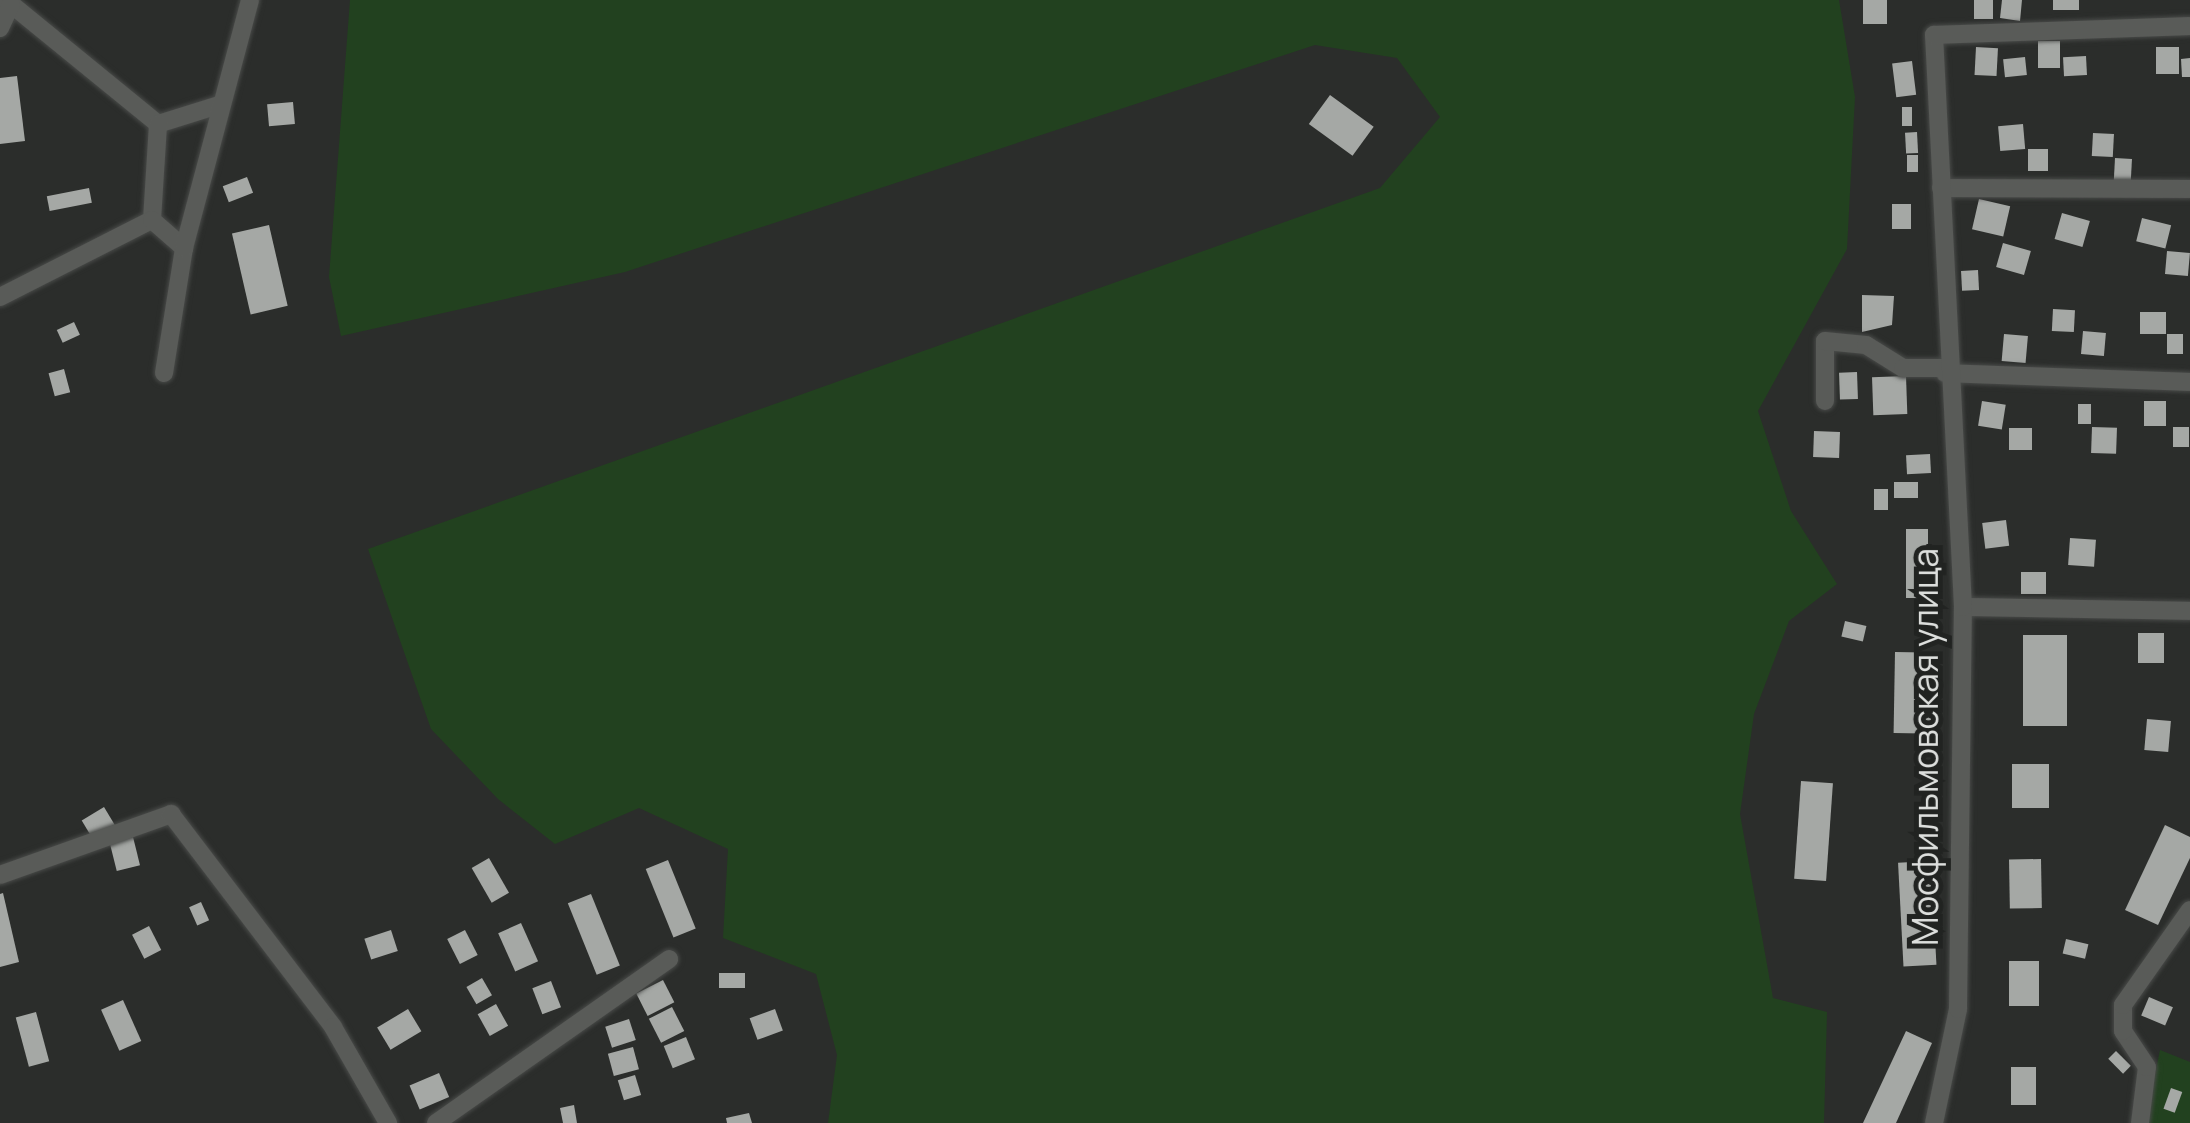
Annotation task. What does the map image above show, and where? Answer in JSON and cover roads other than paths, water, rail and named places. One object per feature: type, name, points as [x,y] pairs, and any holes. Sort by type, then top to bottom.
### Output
[{"type":"street","points":[[164,373],[184,248],[250,0]]},
{"type":"street","points":[[0,28],[8,2],[158,124]]},
{"type":"street","name":"Мосфильмовская улица","points":[[1934,1123],[1958,1009],[1963,607],[1945,371],[1942,188],[1934,36],[2190,26]]},
{"type":"street","points":[[158,124],[222,104]]},
{"type":"street","points":[[152,220],[158,124]]},
{"type":"street","points":[[1942,188],[2190,189]]},
{"type":"street","points":[[152,220],[184,248]]},
{"type":"street","points":[[0,295],[152,220]]},
{"type":"street","points":[[1825,401],[1825,342],[1866,345],[1903,368],[2190,382]]},
{"type":"street","points":[[1963,607],[2190,610]]},
{"type":"street","points":[[0,875],[171,814],[334,1027],[388,1123]]},
{"type":"street","points":[[2140,1123],[2146,1067],[2122,1031],[2124,1006],[2190,910]]},
{"type":"street","points":[[436,1123],[669,959]]}]
